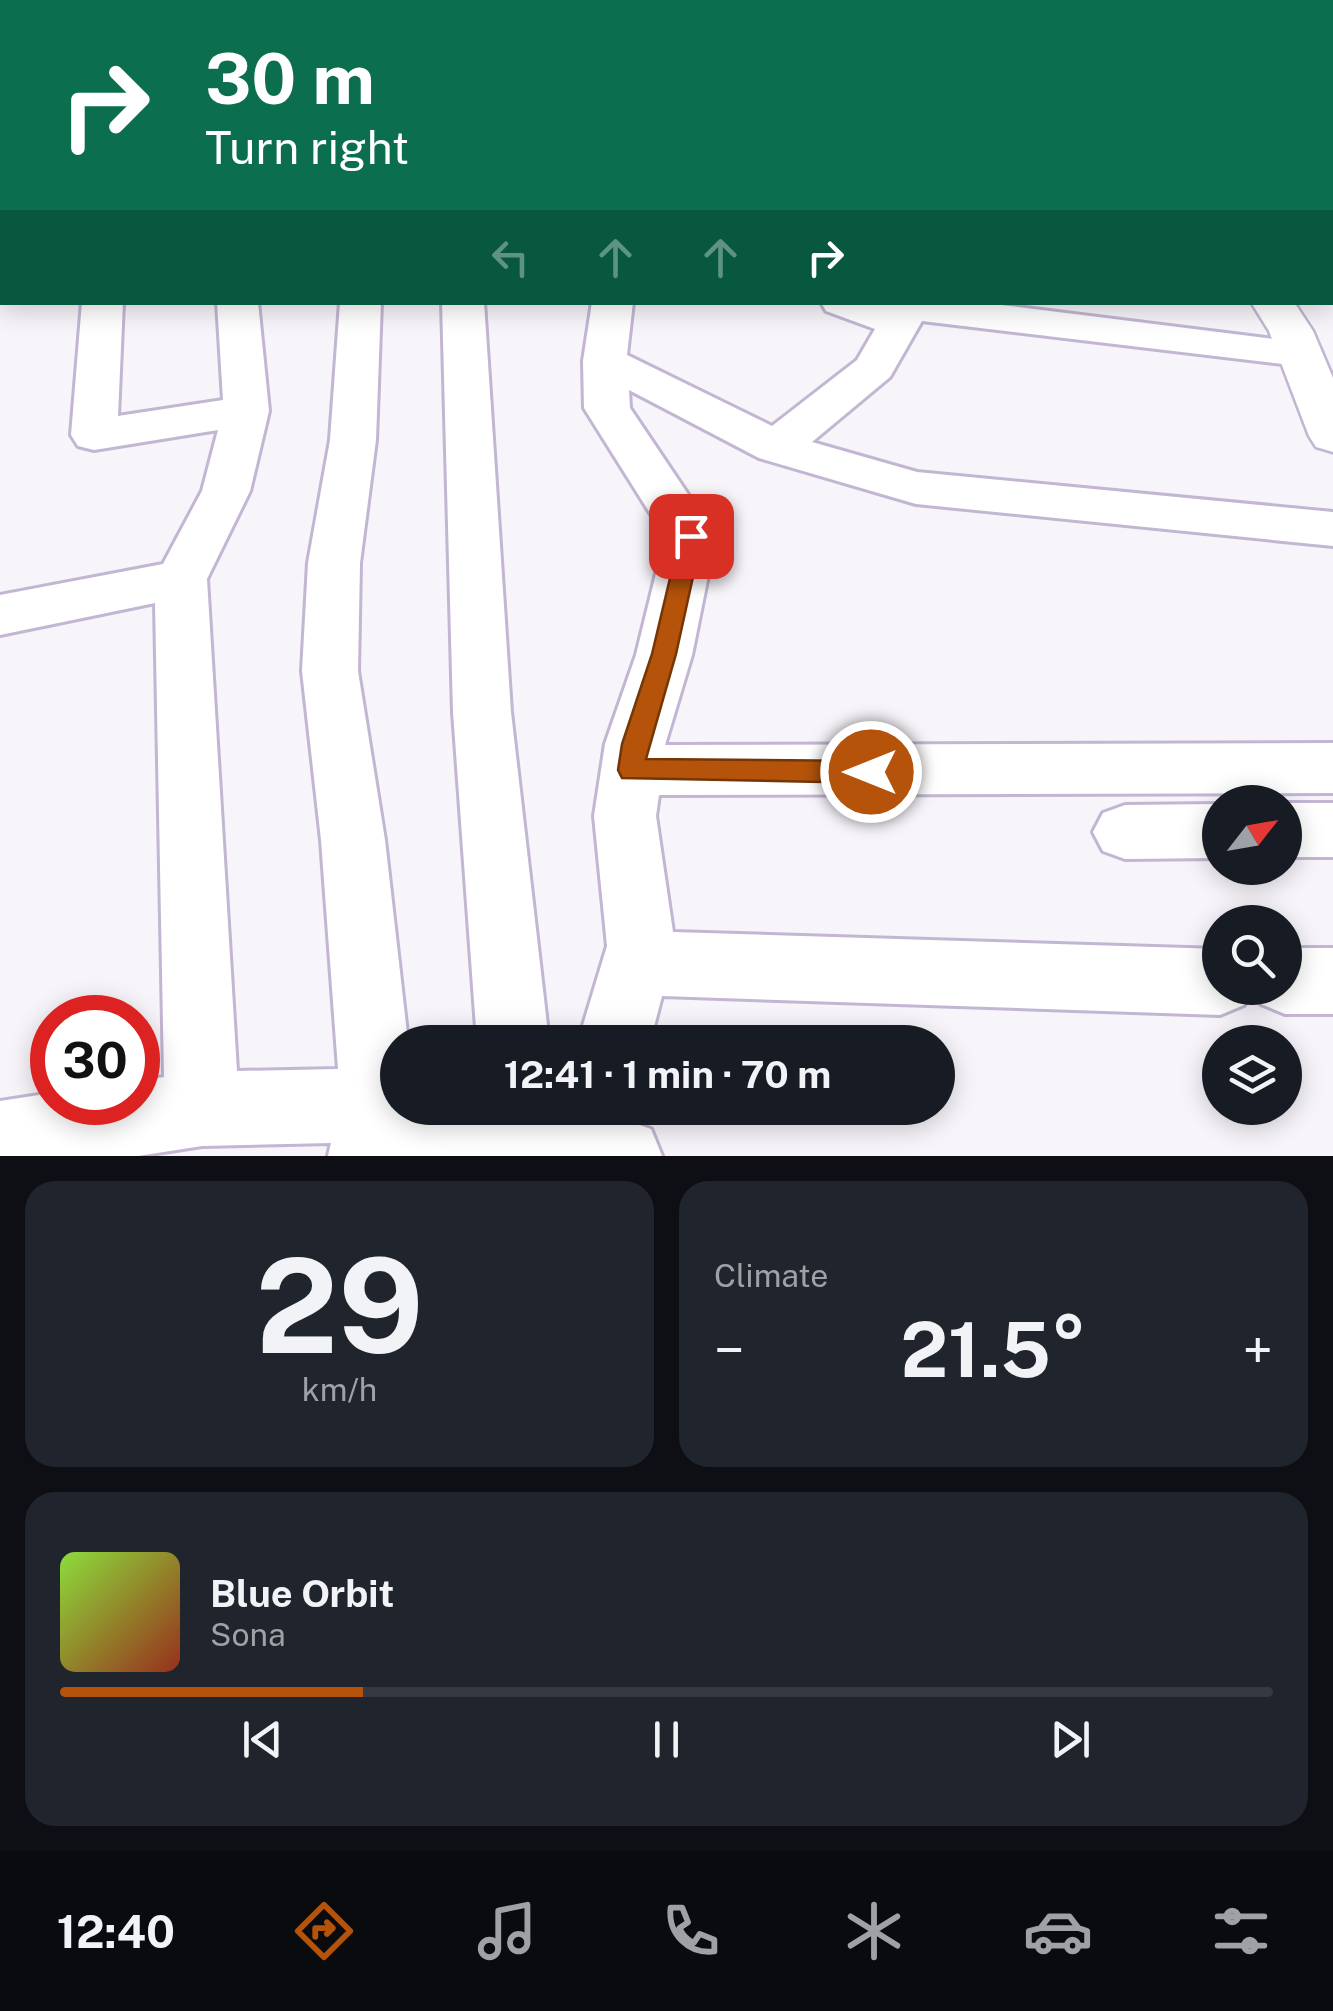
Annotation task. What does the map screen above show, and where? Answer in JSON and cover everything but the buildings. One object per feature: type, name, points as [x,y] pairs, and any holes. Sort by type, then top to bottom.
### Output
[{"type":"main road","points":[[1276,305],[1316,344],[1333,436]]},
{"type":"street","points":[[103,305],[94,435],[246,411]]},
{"type":"street","points":[[202,1110],[180,579],[226,491],[246,411],[237,305]]},
{"type":"street","points":[[361,305],[354,440],[334,562],[330,671],[353,840],[372,1134]]},
{"type":"street","points":[[463,305],[482,712],[511,1025]]},
{"type":"street","points":[[613,305],[606,361],[607,408],[691,536],[664,654],[635,744],[631,770],[625,816],[642,946],[619,1025]]},
{"type":"street","points":[[863,305],[1316,344]]},
{"type":"street","points":[[776,446],[875,368],[907,311]]},
{"type":"street","points":[[606,361],[776,446],[916,488],[1333,530]]},
{"type":"street","points":[[0,615],[180,579]]},
{"type":"street","points":[[631,770],[1333,768]]},
{"type":"street","points":[[1302,830],[1333,830]]},
{"type":"street","points":[[1125,832],[1202,831]]},
{"type":"street","points":[[637,963],[1202,981]]},
{"type":"street","points":[[1302,982],[1333,981]]},
{"type":"street","points":[[0,1139],[202,1110],[341,1106],[372,1134],[569,1130]]},
{"type":"route","points":[[691,536],[664,654],[635,744],[631,770],[871,772]]}]
